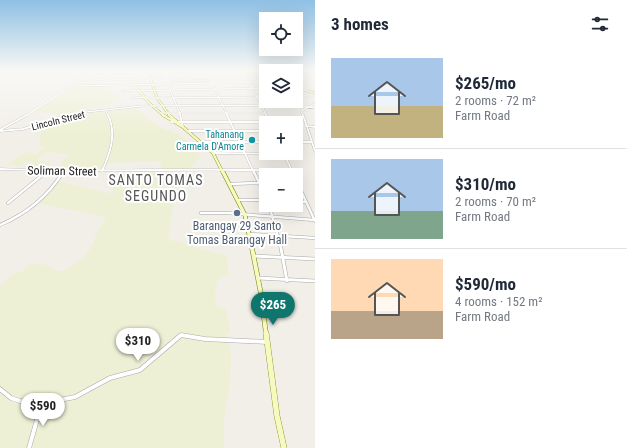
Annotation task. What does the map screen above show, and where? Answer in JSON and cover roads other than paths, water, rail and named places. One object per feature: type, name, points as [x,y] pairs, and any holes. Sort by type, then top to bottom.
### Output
[{"type":"main road","points":[[141,92],[160,113],[171,122],[183,127]]},
{"type":"main road","points":[[155,92],[160,105],[166,113],[213,153],[246,215],[252,256],[258,278],[277,416],[284,448]]},
{"type":"street","points":[[0,130],[44,106],[63,92]]},
{"type":"street","points":[[170,92],[178,113],[183,121],[183,127]]},
{"type":"street","points":[[216,92],[259,183],[230,184]]},
{"type":"street","points":[[255,92],[258,97]]},
{"type":"street","points":[[133,98],[258,97]]},
{"type":"street","points":[[303,97],[315,97]]},
{"type":"street","points":[[315,104],[301,111],[315,151]]},
{"type":"street","name":"Lincoln Street","points":[[0,130],[24,129],[77,113],[160,105],[259,105]]},
{"type":"street","name":"Lincoln Street","points":[[303,106],[315,108]]},
{"type":"street","points":[[264,108],[267,116]]},
{"type":"street","points":[[102,171],[113,142],[112,122],[106,111]]},
{"type":"street","points":[[160,113],[266,113]]},
{"type":"street","points":[[171,122],[259,122]]},
{"type":"street","points":[[306,126],[315,127]]},
{"type":"street","points":[[188,131],[259,131]]},
{"type":"street","points":[[201,142],[259,142]]},
{"type":"street","points":[[303,142],[312,142]]},
{"type":"street","points":[[213,153],[259,154]]},
{"type":"street","name":"Soliman Street","points":[[0,169],[63,172],[259,169]]},
{"type":"street","points":[[8,203],[47,171]]},
{"type":"street","points":[[0,225],[12,220],[35,202],[57,181],[63,172]]},
{"type":"street","points":[[200,213],[315,221],[303,194]]},
{"type":"street","points":[[239,200],[259,199]]},
{"type":"street","points":[[303,202],[307,202]]},
{"type":"street","points":[[272,212],[279,236],[287,281]]},
{"type":"street","points":[[249,234],[315,238]]},
{"type":"street","points":[[252,256],[315,258]]},
{"type":"street","points":[[258,278],[287,281],[315,281]]},
{"type":"street","points":[[0,389],[11,398],[42,402],[75,397],[110,378],[140,370],[181,335],[205,339],[267,342]]},
{"type":"street","points":[[29,448],[42,402]]},
{"type":"place","name":"Tahanang Carmela D'Amore","points":[[252,140]]},
{"type":"place","name":"Barangay 29 Santo Tomas Barangay Hall","points":[[237,213]]},
{"type":"district","name":"SANTO TOMAS SEGUNDO","points":[[156,188]]}]
